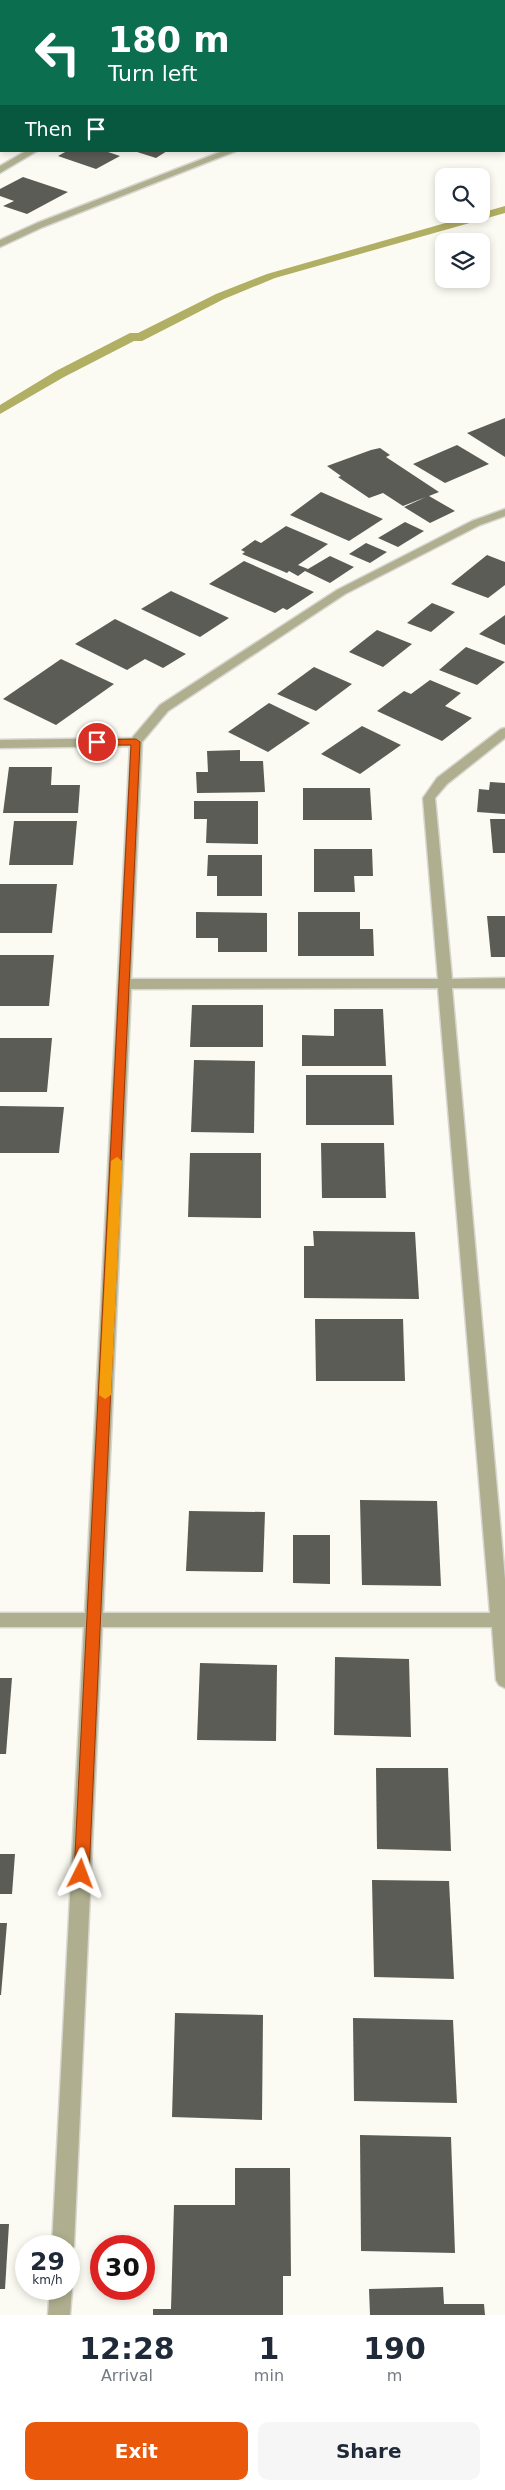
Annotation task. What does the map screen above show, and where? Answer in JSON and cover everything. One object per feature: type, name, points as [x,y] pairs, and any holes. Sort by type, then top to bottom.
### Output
[{"type":"street","points":[[0,170],[31,152]]},
{"type":"street","points":[[0,244],[40,225],[229,152]]},
{"type":"street","points":[[0,228],[19,235]]},
{"type":"street","points":[[64,2235],[136,742],[164,708],[341,592],[476,523],[505,512]]},
{"type":"street","points":[[505,732],[442,781],[429,798],[502,1620],[505,1680]]},
{"type":"street","points":[[0,744],[136,742]]},
{"type":"street","points":[[125,984],[505,983]]},
{"type":"street","points":[[0,1620],[502,1620]]},
{"type":"street","points":[[59,2315],[60,2300]]},
{"type":"building","points":[[65,152],[108,152],[120,156],[96,169],[58,156]]},
{"type":"building","points":[[137,152],[165,152],[156,158]]},
{"type":"building","points":[[23,177],[68,192],[27,214],[3,206],[14,201],[0,196],[0,189]]},
{"type":"building","points":[[505,418],[505,457],[467,433]]},
{"type":"building","points":[[457,445],[489,464],[445,483],[413,464]]},
{"type":"building","points":[[380,448],[390,455],[386,457],[439,492],[429,496],[455,511],[430,523],[404,507],[426,497],[403,506],[383,493],[369,498],[338,477],[341,476],[327,466]]},
{"type":"building","points":[[321,492],[383,519],[349,541],[290,515]]},
{"type":"building","points":[[405,522],[424,531],[398,547],[378,538]]},
{"type":"building","points":[[286,526],[328,544],[298,565],[308,569],[330,556],[354,567],[330,583],[305,571],[298,576],[289,571],[287,573],[242,554],[245,552],[241,550],[255,540],[261,543]]},
{"type":"building","points":[[366,543],[387,552],[370,563],[349,554]]},
{"type":"building","points":[[487,555],[505,562],[505,585],[488,598],[451,584]]},
{"type":"building","points":[[244,561],[314,592],[287,610],[283,608],[275,613],[209,584]]},
{"type":"building","points":[[171,591],[229,618],[200,637],[141,609]]},
{"type":"building","points":[[432,603],[455,612],[431,632],[407,623]]},
{"type":"building","points":[[505,615],[505,645],[479,634]]},
{"type":"building","points":[[115,619],[186,654],[163,668],[145,659],[127,670],[75,644]]},
{"type":"building","points":[[377,630],[412,644],[383,667],[349,652]]},
{"type":"building","points":[[466,647],[505,662],[477,685],[439,670]]},
{"type":"building","points":[[61,659],[114,684],[56,725],[3,699]]},
{"type":"building","points":[[314,667],[352,684],[316,711],[277,694]]},
{"type":"building","points":[[430,680],[461,693],[445,706],[472,718],[442,741],[377,711],[404,691],[411,694]]},
{"type":"building","points":[[269,703],[310,723],[268,752],[228,732]]},
{"type":"building","points":[[362,726],[401,745],[360,774],[321,754]]},
{"type":"building","points":[[240,750],[240,761],[263,761],[265,792],[197,793],[196,772],[208,772],[207,751]]},
{"type":"building","points":[[9,767],[52,767],[51,785],[80,785],[78,813],[3,813]]},
{"type":"building","points":[[490,782],[505,783],[505,814],[477,812],[479,789],[489,790]]},
{"type":"building","points":[[303,788],[370,788],[372,820],[303,820]]},
{"type":"building","points":[[194,801],[258,801],[258,844],[206,843],[207,819],[194,819]]},
{"type":"building","points":[[490,819],[505,819],[505,853],[493,853]]},
{"type":"building","points":[[14,821],[77,821],[73,865],[9,865]]},
{"type":"building","points":[[314,849],[372,849],[373,876],[354,876],[355,892],[314,892]]},
{"type":"building","points":[[208,855],[262,855],[262,896],[217,896],[217,876],[207,876]]},
{"type":"building","points":[[0,884],[57,884],[52,933],[0,933]]},
{"type":"building","points":[[196,912],[267,913],[267,952],[218,952],[218,938],[196,938]]},
{"type":"building","points":[[298,912],[360,912],[360,929],[373,929],[374,956],[298,956]]},
{"type":"building","points":[[487,916],[505,916],[505,957],[491,957]]},
{"type":"building","points":[[0,955],[54,955],[49,1006],[0,1006]]},
{"type":"building","points":[[192,1005],[263,1005],[263,1047],[190,1047]]},
{"type":"building","points":[[334,1009],[383,1009],[386,1066],[302,1066],[302,1035],[334,1036]]},
{"type":"building","points":[[0,1038],[52,1038],[47,1092],[0,1092]]},
{"type":"building","points":[[194,1060],[255,1061],[254,1133],[191,1132]]},
{"type":"building","points":[[306,1075],[392,1075],[394,1125],[306,1125]]},
{"type":"building","points":[[0,1106],[64,1107],[59,1153],[0,1153]]},
{"type":"building","points":[[321,1143],[384,1143],[386,1198],[322,1198]]},
{"type":"building","points":[[190,1153],[261,1153],[261,1218],[188,1217]]},
{"type":"building","points":[[313,1231],[415,1232],[419,1299],[304,1298],[304,1246],[314,1246]]},
{"type":"building","points":[[315,1319],[403,1319],[405,1381],[316,1381]]},
{"type":"building","points":[[360,1500],[437,1501],[441,1586],[362,1585]]},
{"type":"building","points":[[189,1511],[265,1512],[263,1572],[186,1571]]},
{"type":"building","points":[[293,1535],[330,1535],[330,1584],[293,1583]]},
{"type":"building","points":[[335,1657],[409,1659],[411,1737],[334,1735]]},
{"type":"building","points":[[200,1663],[277,1665],[276,1741],[197,1740]]},
{"type":"building","points":[[0,1678],[12,1678],[6,1754],[0,1754]]},
{"type":"building","points":[[376,1768],[448,1768],[451,1851],[377,1849]]},
{"type":"building","points":[[0,1854],[15,1854],[12,1894],[0,1894]]},
{"type":"building","points":[[372,1880],[449,1881],[454,1979],[374,1977]]},
{"type":"building","points":[[0,1923],[7,1923],[1,1995],[0,1995]]},
{"type":"building","points":[[175,2013],[263,2015],[262,2120],[172,2117]]},
{"type":"building","points":[[353,2018],[453,2020],[457,2103],[354,2101]]},
{"type":"building","points":[[360,2135],[451,2137],[455,2253],[361,2251]]},
{"type":"building","points":[[235,2168],[290,2168],[291,2276],[283,2276],[283,2315],[153,2315],[153,2309],[171,2309],[174,2205],[235,2205]]},
{"type":"building","points":[[0,2224],[9,2224],[5,2289],[0,2289]]},
{"type":"building","points":[[443,2287],[444,2304],[484,2304],[485,2315],[370,2315],[369,2289]]},
{"type":"waterway","points":[[0,410],[60,374],[134,336],[138,338],[254,282],[300,267],[447,227],[505,209]]},
{"type":"slow traffic","points":[[105,1395],[117,1161]]},
{"type":"route","points":[[81,1874],[136,742],[97,742]]}]
